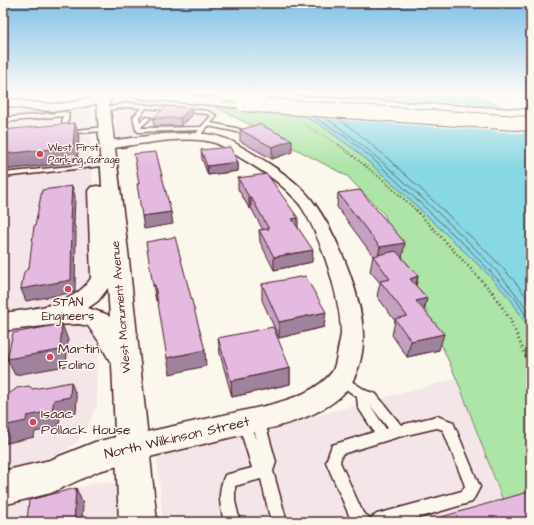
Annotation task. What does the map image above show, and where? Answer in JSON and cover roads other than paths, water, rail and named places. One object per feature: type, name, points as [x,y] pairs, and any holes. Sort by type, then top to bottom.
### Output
[{"type":"main road","name":"West Monument Avenue","points":[[103,118],[104,151],[126,364],[138,522]]},
{"type":"main road","points":[[445,118],[531,124]]},
{"type":"main road","points":[[15,320],[80,303],[91,296],[98,287],[102,278],[104,151]]},
{"type":"main road","points":[[15,320],[85,316],[97,320],[126,364]]},
{"type":"main road","name":"North Wilkinson Street","points":[[3,488],[51,476],[95,457],[132,448]]},
{"type":"street","points":[[104,151],[203,132],[278,175],[305,202],[315,216],[337,266],[350,316],[352,334],[348,359],[342,378]]},
{"type":"street","name":"North Wilkinson Street","points":[[132,448],[289,412],[314,401],[335,386],[342,378]]},
{"type":"lane","points":[[3,120],[19,118]]},
{"type":"lane","points":[[63,133],[65,118]]},
{"type":"lane","points":[[136,118],[139,130],[172,131],[192,128],[203,132],[234,129],[246,133]]},
{"type":"lane","points":[[139,126],[147,118]]},
{"type":"lane","points":[[203,132],[212,118]]},
{"type":"lane","points":[[56,134],[63,133],[104,151]]},
{"type":"lane","points":[[3,175],[104,151]]},
{"type":"lane","points":[[342,378],[363,395],[372,398],[398,431]]},
{"type":"lane","points":[[363,395],[364,407],[383,436]]},
{"type":"lane","points":[[251,421],[258,465],[266,471],[279,522]]},
{"type":"lane","points":[[364,522],[358,518],[333,462],[337,449],[398,431],[437,422],[448,426],[473,487],[467,497],[377,522]]},
{"type":"lane","points":[[232,522],[226,491],[230,480],[266,471]]},
{"type":"water","points":[[308,118],[528,118],[531,120],[531,332],[512,301],[486,272],[403,193],[354,149],[319,124]]},
{"type":"place","name":"West First Parking Garage","points":[[40,154]]},
{"type":"place","name":"STAN Engineers","points":[[68,289]]},
{"type":"place","name":"Martin Folino","points":[[50,357]]},
{"type":"place","name":"Isaac Pollack House","points":[[33,422]]}]
